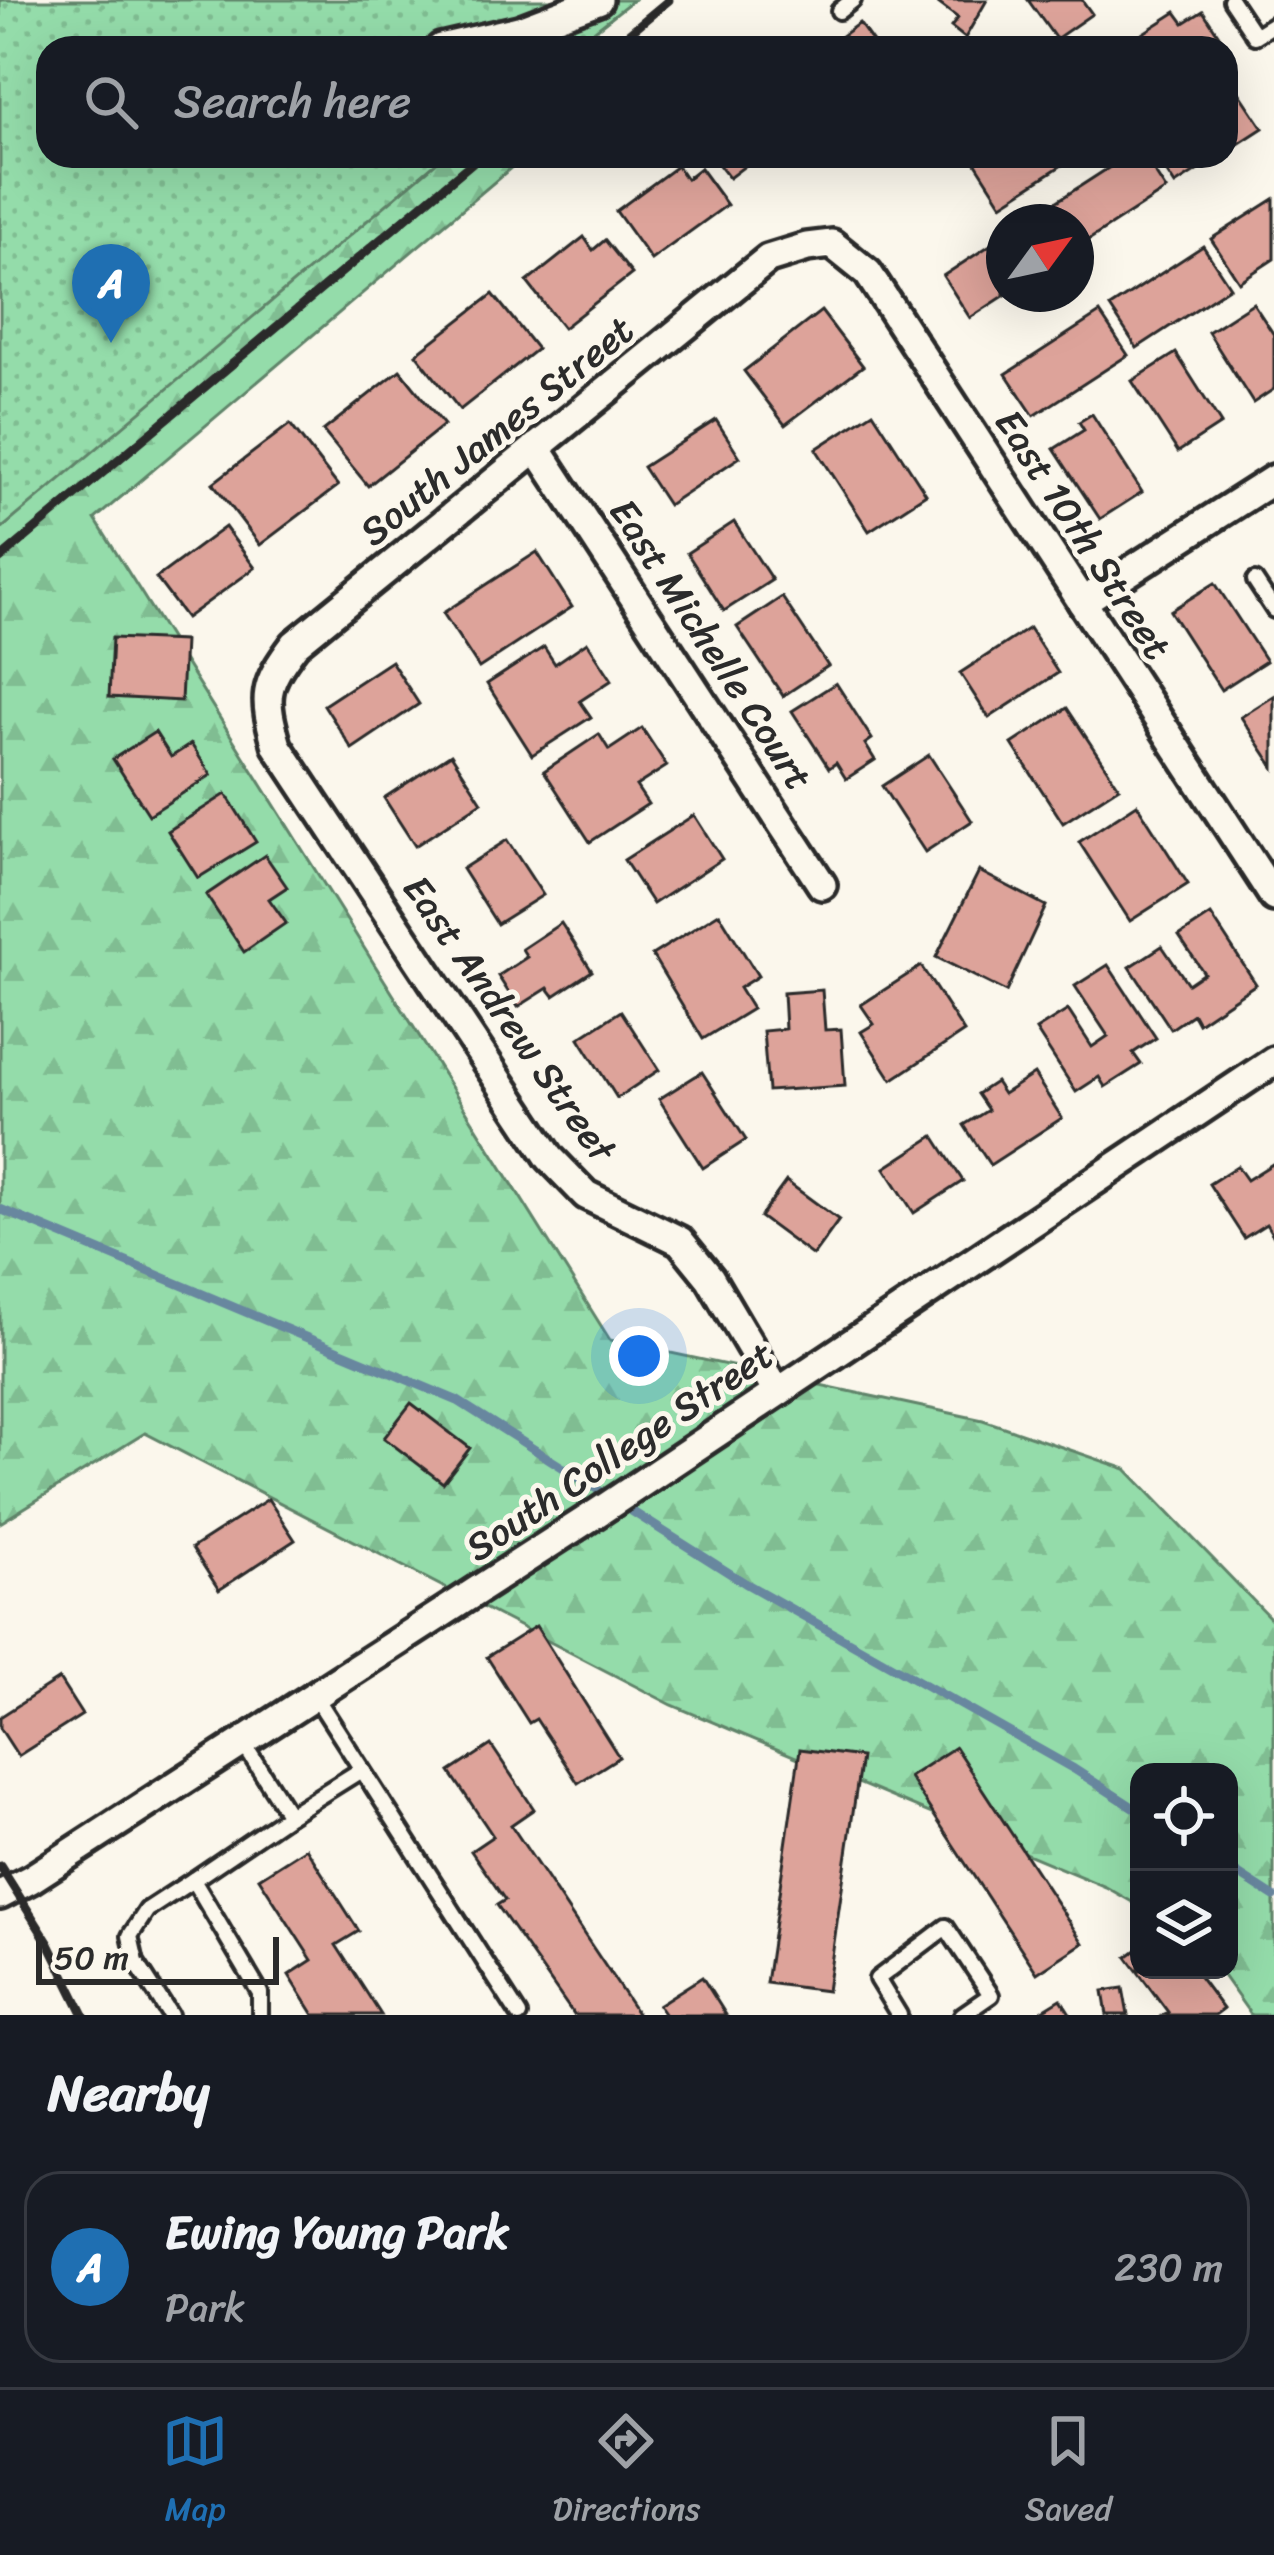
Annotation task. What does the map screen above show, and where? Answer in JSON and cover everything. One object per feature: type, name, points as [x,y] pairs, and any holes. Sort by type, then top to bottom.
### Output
[{"type":"street","points":[[493,36],[598,0]]},
{"type":"street","name":"East 10th Street","points":[[807,247],[832,244],[868,273],[1274,897]]},
{"type":"street","name":"South James Street","points":[[265,703],[277,668],[296,644],[768,260],[807,247]]},
{"type":"street","name":"East Michelle Court","points":[[536,447],[822,885]]},
{"type":"street","points":[[1082,602],[1274,479]]},
{"type":"street","name":"East Andrew Street","points":[[265,703],[277,746],[550,1158],[586,1195],[680,1241],[710,1278],[778,1392]]},
{"type":"street","name":"South College Street","points":[[0,1894],[32,1880],[314,1696],[1274,1061]]},
{"type":"lane","points":[[839,11],[853,0]]},
{"type":"lane","points":[[1231,0],[1255,36],[1274,24]]},
{"type":"lane","points":[[1255,581],[1274,610]]},
{"type":"lane","points":[[314,1696],[519,2015]]},
{"type":"lane","points":[[243,1742],[289,1815]]},
{"type":"lane","points":[[170,2015],[136,1961],[130,1936],[147,1910],[361,1770]]},
{"type":"lane","points":[[193,1880],[260,1993],[260,2015]]},
{"type":"lane","points":[[899,2015],[877,1979],[946,1927],[991,1995],[962,2015]]},
{"type":"green space","points":[[0,0],[633,0],[587,36],[36,36],[36,168],[430,168],[0,530]]},
{"type":"green space","points":[[314,168],[511,168],[95,519],[610,1340],[983,1420],[1126,1469],[1274,1622],[1274,2015],[1251,2015],[1225,1979],[1238,1979],[1238,1763],[1130,1763],[1130,1901],[672,1705],[145,1433],[0,1523],[0,350]]},
{"type":"building","points":[[934,0],[987,0],[966,36],[951,27],[958,18]]},
{"type":"building","points":[[1028,0],[1082,0],[1092,14],[1054,36]]},
{"type":"building","points":[[1203,11],[1219,36],[1139,36],[1176,12],[1184,23]]},
{"type":"building","points":[[859,23],[868,36],[841,36]]},
{"type":"building","points":[[1238,90],[1263,128],[1238,144]]},
{"type":"building","points":[[674,168],[686,179],[700,168],[727,205],[651,260],[616,211]]},
{"type":"building","points":[[721,168],[742,168],[729,178]]},
{"type":"building","points":[[979,168],[1058,168],[1002,204]]},
{"type":"building","points":[[1108,168],[1152,168],[1166,190],[1094,236],[1094,204],[1053,204]]},
{"type":"building","points":[[1164,168],[1201,168],[1175,185]]},
{"type":"building","points":[[1274,199],[1274,259],[1239,282],[1211,239]]},
{"type":"building","points":[[584,237],[593,250],[605,240],[632,274],[563,328],[527,282]]},
{"type":"building","points":[[1203,246],[1230,287],[1137,348],[1110,307]]},
{"type":"building","points":[[986,248],[986,308],[970,318],[943,276]]},
{"type":"building","points":[[493,294],[537,349],[460,410],[416,354]]},
{"type":"building","points":[[1253,303],[1274,335],[1274,389],[1253,403],[1208,332]]},
{"type":"building","points":[[821,311],[863,366],[785,425],[744,371]]},
{"type":"building","points":[[1100,313],[1128,355],[1034,416],[1006,374]]},
{"type":"building","points":[[1176,353],[1221,424],[1178,452],[1132,381]]},
{"type":"building","points":[[400,370],[444,425],[368,486],[323,431]]},
{"type":"building","points":[[873,412],[926,494],[869,531],[816,449]]},
{"type":"building","points":[[1092,414],[1142,492],[1100,519],[1054,449],[1084,430],[1079,422]]},
{"type":"building","points":[[716,420],[740,457],[668,505],[643,467]]},
{"type":"building","points":[[290,424],[338,486],[260,545],[213,483]]},
{"type":"building","points":[[734,522],[772,580],[724,611],[687,553]]},
{"type":"building","points":[[225,527],[255,568],[186,618],[156,578]]},
{"type":"building","points":[[537,552],[572,607],[479,668],[443,613]]},
{"type":"building","points":[[1215,583],[1266,661],[1221,690],[1170,611]]},
{"type":"building","points":[[782,597],[828,666],[783,696],[737,627]]},
{"type":"building","points":[[1029,628],[1058,673],[989,718],[960,673]]},
{"type":"building","points":[[112,638],[184,641],[181,701],[109,697]]},
{"type":"building","points":[[587,642],[612,680],[580,701],[591,717],[532,755],[487,684],[544,647],[555,664]]},
{"type":"building","points":[[391,661],[419,704],[352,749],[324,705]]},
{"type":"building","points":[[836,683],[872,739],[865,744],[875,760],[846,779],[836,763],[829,768],[792,711]]},
{"type":"building","points":[[1274,696],[1274,767],[1241,717]]},
{"type":"building","points":[[1067,708],[1119,787],[1063,823],[1012,744]]},
{"type":"building","points":[[642,728],[667,766],[636,786],[648,804],[590,842],[544,771],[599,734],[609,750]]},
{"type":"building","points":[[155,732],[171,757],[191,744],[211,775],[149,815],[113,759]]},
{"type":"building","points":[[451,754],[482,802],[415,846],[384,798]]},
{"type":"building","points":[[929,755],[972,821],[925,852],[882,786]]},
{"type":"building","points":[[226,794],[256,842],[198,878],[168,831]]},
{"type":"building","points":[[1137,804],[1188,884],[1130,921],[1079,842]]},
{"type":"building","points":[[694,815],[722,859],[653,904],[624,860]]},
{"type":"building","points":[[507,840],[543,895],[497,924],[462,869]]},
{"type":"building","points":[[265,855],[287,887],[269,899],[286,923],[244,952],[206,895]]},
{"type":"building","points":[[979,871],[1046,906],[1006,992],[936,957]]},
{"type":"building","points":[[719,913],[758,976],[739,988],[752,1009],[703,1039],[652,955]]},
{"type":"building","points":[[1211,915],[1256,984],[1198,1023],[1193,1014],[1171,1029],[1130,967],[1162,946],[1188,984],[1204,973],[1179,936]]},
{"type":"building","points":[[561,923],[592,971],[554,996],[548,988],[518,1007],[498,976],[527,957],[522,949]]},
{"type":"building","points":[[1108,965],[1156,1038],[1133,1053],[1141,1064],[1105,1087],[1099,1077],[1076,1092],[1036,1030],[1068,1010],[1092,1047],[1108,1036],[1075,986]]},
{"type":"building","points":[[921,966],[964,1032],[892,1080],[861,1032],[874,1024],[861,1005]]},
{"type":"building","points":[[822,990],[825,1030],[841,1029],[845,1086],[768,1091],[763,1031],[785,1029],[783,993]]},
{"type":"building","points":[[621,1011],[659,1070],[617,1098],[579,1038]]},
{"type":"building","points":[[702,1072],[746,1140],[703,1168],[659,1099]]},
{"type":"building","points":[[1034,1074],[1062,1118],[990,1165],[964,1125],[988,1110],[977,1094],[995,1082],[1003,1094]]},
{"type":"building","points":[[934,1136],[963,1181],[914,1213],[885,1168]]},
{"type":"building","points":[[1274,1163],[1274,1237],[1266,1224],[1244,1238],[1209,1184],[1237,1166],[1247,1180]]},
{"type":"building","points":[[786,1181],[839,1220],[813,1256],[760,1217]]},
{"type":"building","points":[[411,1403],[470,1448],[443,1483],[384,1438]]},
{"type":"building","points":[[268,1499],[295,1540],[219,1590],[192,1548]]},
{"type":"building","points":[[536,1626],[619,1757],[578,1783],[536,1719],[529,1723],[487,1657]]},
{"type":"building","points":[[59,1679],[82,1715],[18,1756],[0,1728],[0,1717]]},
{"type":"building","points":[[491,1745],[534,1809],[511,1825],[638,2015],[574,2015],[497,1905],[505,1900],[471,1851],[493,1836],[450,1772]]},
{"type":"building","points":[[955,1747],[1083,1943],[1037,1973],[909,1777]]},
{"type":"building","points":[[800,1749],[861,1757],[827,1991],[766,1983]]},
{"type":"building","points":[[306,1848],[359,1931],[336,1945],[381,2015],[314,2015],[289,1975],[312,1960],[259,1878]]},
{"type":"building","points":[[702,1977],[726,2015],[665,2015],[658,2005]]},
{"type":"building","points":[[1143,1979],[1201,1979],[1223,2009],[1215,2015],[1163,2015],[1168,2012]]},
{"type":"building","points":[[1123,1988],[1128,2015],[1107,2015],[1103,1991]]},
{"type":"building","points":[[1061,1999],[1071,2015],[1035,2015]]},
{"type":"waterway","points":[[0,1209],[458,1401],[745,1583],[1130,1805]]},
{"type":"waterway","points":[[1234,1871],[1274,1897]]},
{"type":"railway","points":[[626,36],[669,0]]},
{"type":"railway","points":[[0,559],[466,168]]},
{"type":"railway","points":[[0,1866],[49,1944],[84,2015]]},
{"type":"place","name":"Ewing Young Park","points":[[111,343]]}]
